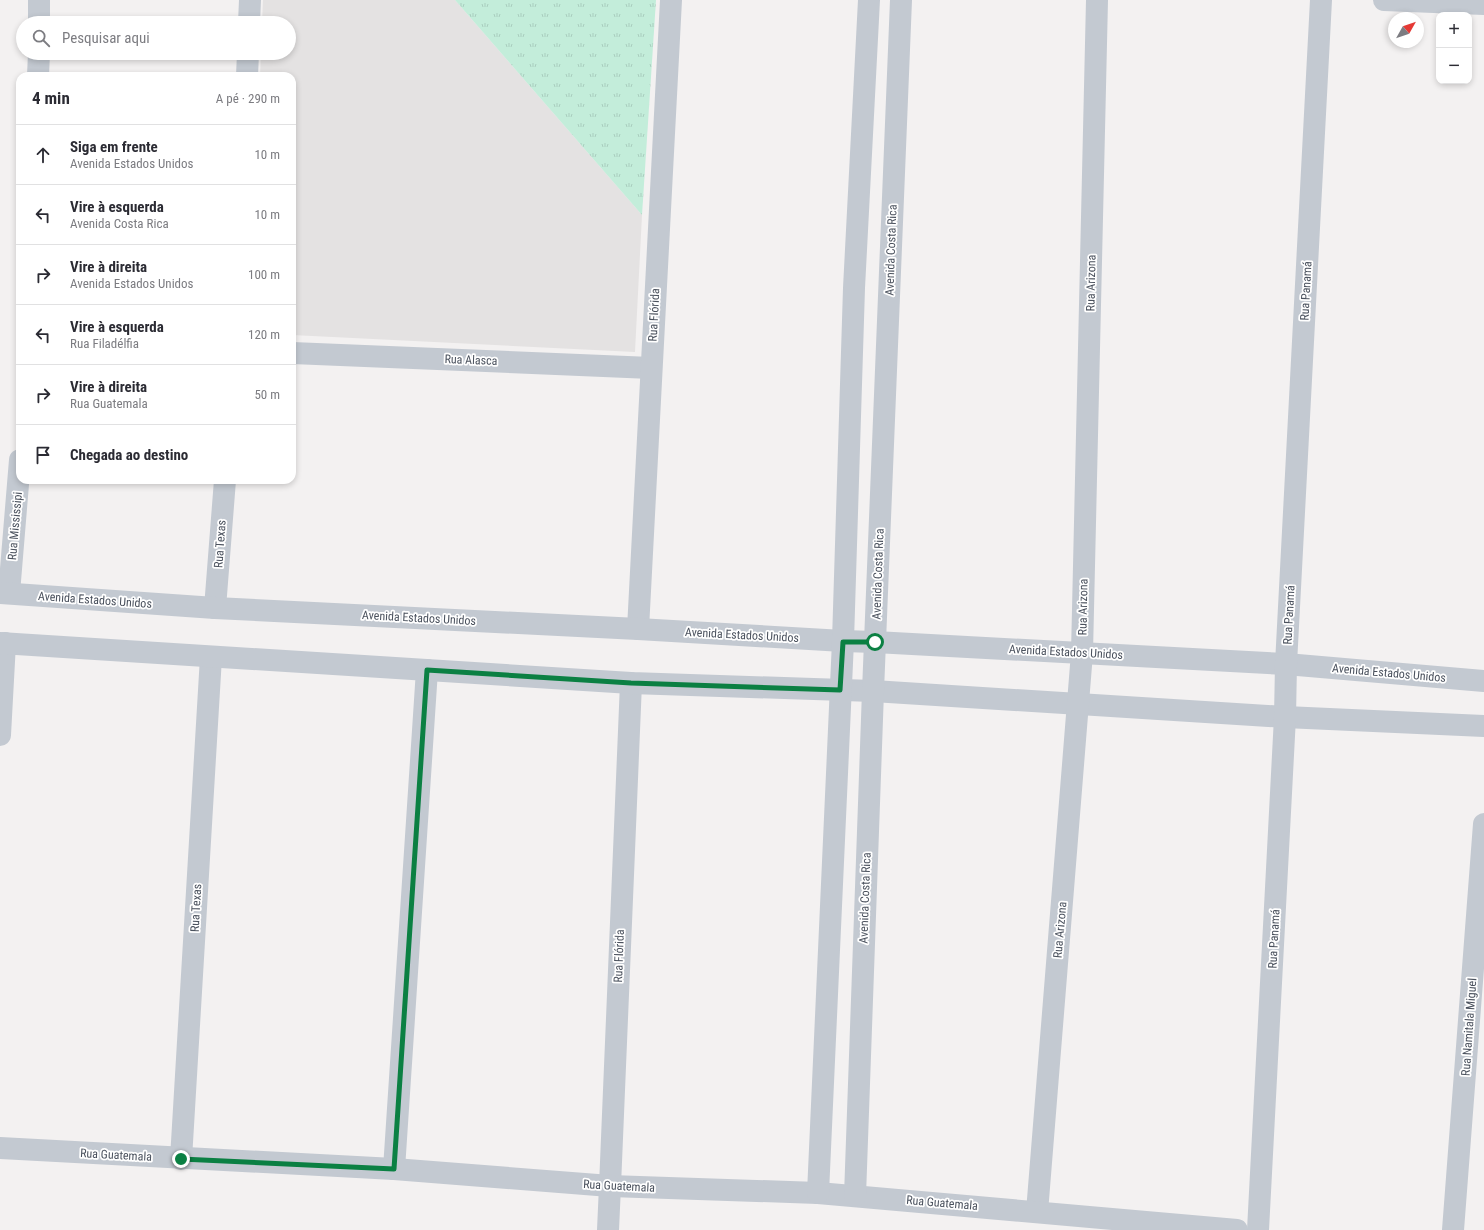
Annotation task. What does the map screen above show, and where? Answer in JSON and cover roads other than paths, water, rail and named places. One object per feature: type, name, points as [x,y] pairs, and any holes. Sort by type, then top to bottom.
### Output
[{"type":"street","points":[[39,0],[39,16]]},
{"type":"street","points":[[249,16],[250,0]]},
{"type":"street","name":"Rua Flórida","points":[[638,629],[671,0]]},
{"type":"street","points":[[818,1193],[843,642],[854,288],[869,0]]},
{"type":"street","name":"Avenida Costa Rica","points":[[855,1196],[873,691],[901,0]]},
{"type":"street","name":"Rua Arizona","points":[[1037,1212],[1082,653],[1097,0]]},
{"type":"street","name":"Rua Panamá","points":[[1258,1230],[1321,0]]},
{"type":"street","points":[[1384,0],[1484,4]]},
{"type":"street","points":[[38,60],[38,72]]},
{"type":"street","points":[[247,72],[248,60]]},
{"type":"street","name":"Rua Alasca","points":[[296,352],[651,368]]},
{"type":"street","name":"Rua Mississipi","points":[[5,593],[17,484]]},
{"type":"street","name":"Rua Texas","points":[[215,608],[225,484]]},
{"type":"street","name":"Avenida Estados Unidos","points":[[5,593],[215,608],[1286,664],[1484,681]]},
{"type":"street","points":[[0,735],[2,643],[631,683],[873,691],[1285,716],[1484,726]]},
{"type":"street","name":"Rua Texas","points":[[181,1159],[211,657]]},
{"type":"street","points":[[394,1169],[427,670]]},
{"type":"street","name":"Rua Flórida","points":[[608,1230],[631,683]]},
{"type":"street","name":"Rua Namitala Miguel","points":[[1453,1230],[1484,824]]},
{"type":"street","name":"Rua Guatemala","points":[[0,1148],[181,1159],[394,1169],[610,1186],[818,1193],[1237,1230]]}]
